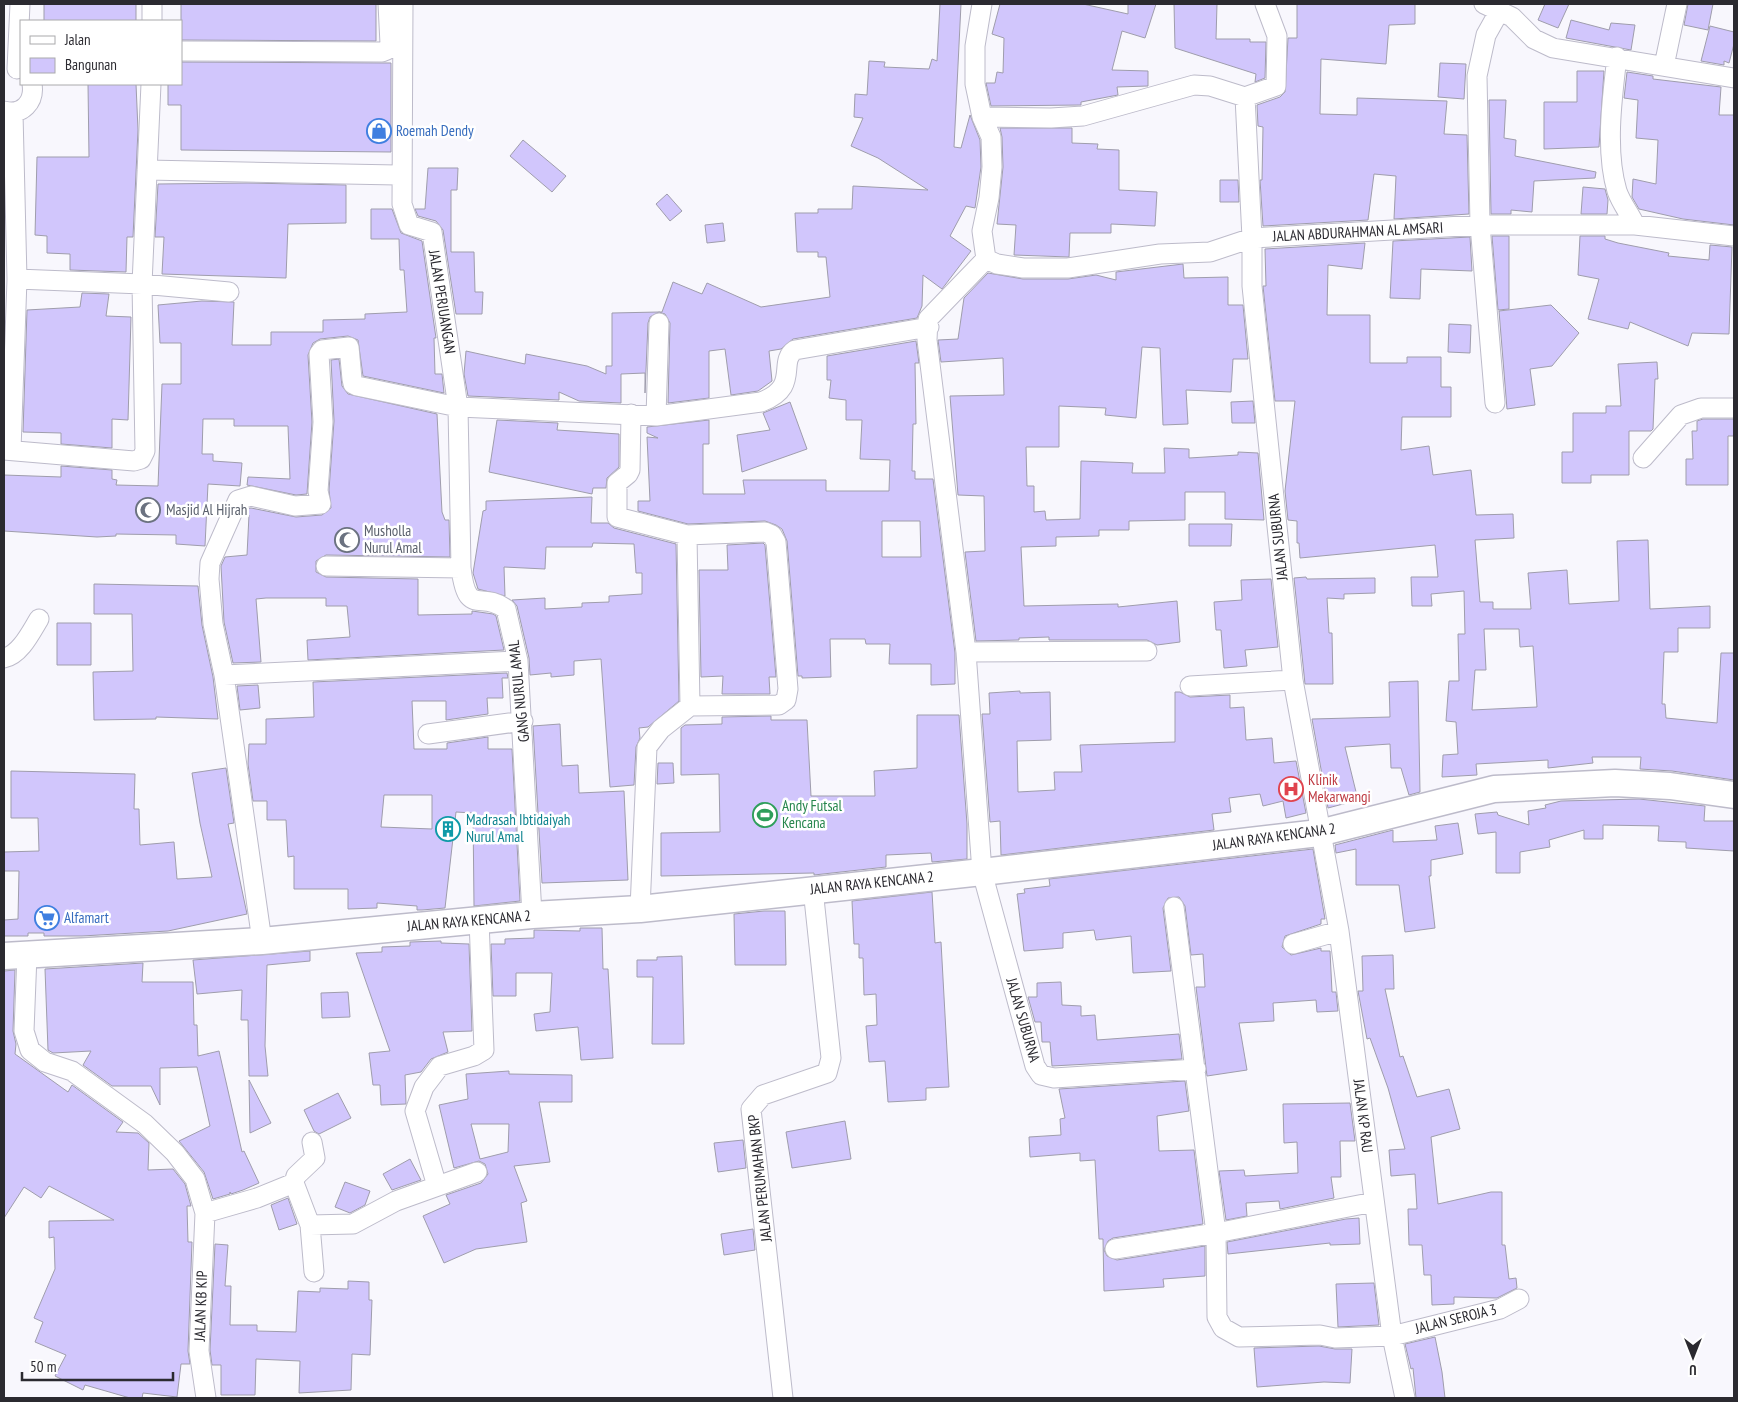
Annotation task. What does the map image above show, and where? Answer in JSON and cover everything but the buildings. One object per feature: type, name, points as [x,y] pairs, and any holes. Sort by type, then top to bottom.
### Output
[{"type":"street","points":[[14,69],[20,4]]},
{"type":"street","points":[[152,4],[152,20]]},
{"type":"street","points":[[182,51],[382,52],[388,50],[390,44],[388,4]]},
{"type":"street","name":"JALAN PERJUANGAN","points":[[403,4],[402,204],[409,225],[432,232],[458,407]]},
{"type":"street","points":[[982,4],[975,46],[975,84],[982,117],[991,137],[992,167],[989,198],[982,231],[986,259],[928,319],[927,340],[966,652],[982,872]]},
{"type":"street","points":[[982,117],[1050,118],[1083,116],[1194,85],[1210,86],[1245,97],[1276,86],[1277,36],[1265,4]]},
{"type":"street","points":[[1664,66],[1677,4]]},
{"type":"street","points":[[1495,403],[1480,225],[1477,76],[1492,7],[1512,17],[1534,39],[1553,48],[1617,57],[1734,78]]},
{"type":"street","points":[[1617,57],[1612,105],[1612,163],[1617,192],[1635,225]]},
{"type":"street","points":[[32,85],[31,100],[27,106],[7,112],[17,279],[7,450],[134,461],[141,459],[145,451],[142,284],[151,85]]},
{"type":"street","name":"JALAN SUBURNA","points":[[1245,97],[1252,238],[1252,286],[1293,680],[1319,833]]},
{"type":"street","points":[[147,170],[397,175]]},
{"type":"street","name":"JALAN ABDURAHMAN AL AMSARI","points":[[986,259],[997,264],[1023,268],[1068,268],[1160,254],[1210,252],[1252,238],[1480,225],[1635,225],[1734,236]]},
{"type":"street","points":[[17,279],[142,284],[229,292]]},
{"type":"street","points":[[656,416],[659,323]]},
{"type":"street","points":[[262,941],[224,675],[213,624],[210,564],[238,500],[251,496],[295,506],[321,504],[318,491],[323,422],[319,354],[322,350],[349,347],[352,380],[357,386],[458,407],[656,416],[761,402],[773,398],[785,385],[788,358],[795,350],[929,327]]},
{"type":"street","name":"GANG NURUL AMAL","points":[[458,407],[463,589],[476,601],[499,604],[506,610],[518,661],[523,721],[532,915]]},
{"type":"street","points":[[1643,458],[1681,415],[1701,408],[1734,408]]},
{"type":"street","points":[[630,414],[630,470],[617,483],[617,517],[687,535],[765,532],[772,535],[776,542],[788,689],[786,700],[779,705],[690,706],[661,729],[647,747],[640,909]]},
{"type":"street","points":[[687,535],[690,706]]},
{"type":"street","points":[[326,566],[461,568]]},
{"type":"street","points":[[4,658],[10,657],[17,650],[39,619]]},
{"type":"street","points":[[966,652],[1146,651]]},
{"type":"street","points":[[224,675],[518,661]]},
{"type":"street","points":[[1190,686],[1293,680]]},
{"type":"street","points":[[428,734],[523,721]]},
{"type":"street","name":"JALAN RAYA KENCANA 2","points":[[15,955],[262,941],[532,915],[640,909],[982,872],[1319,833],[1494,789],[1615,783],[1670,786],[1734,796]]},
{"type":"street","name":"JALAN KP RAU","points":[[1319,833],[1339,931],[1392,1336],[1405,1398]]},
{"type":"street","name":"JALAN SUBURNA","points":[[982,872],[1035,1066],[1042,1075],[1054,1078],[1196,1069]]},
{"type":"street","name":"JALAN PERUMAHAN BKP","points":[[784,1398],[751,1109],[763,1095],[827,1073],[831,1058],[813,889]]},
{"type":"street","name":"JALAN SEROJA 3","points":[[1174,907],[1216,1233],[1217,1317],[1223,1328],[1239,1337],[1320,1335],[1334,1338],[1392,1336],[1500,1309],[1519,1299]]},
{"type":"street","points":[[438,1186],[415,1111],[424,1088],[440,1066],[474,1056],[484,1050],[479,920]]},
{"type":"street","points":[[1293,944],[1339,931]]},
{"type":"street","name":"JALAN KB KIP","points":[[15,955],[24,1031],[30,1050],[45,1062],[72,1071],[98,1088],[161,1138],[195,1179],[205,1213],[199,1351],[206,1398]]},
{"type":"street","points":[[312,1142],[315,1158],[296,1176],[294,1183],[310,1225],[314,1272]]},
{"type":"street","points":[[310,1225],[353,1224],[396,1201],[477,1172]]},
{"type":"street","points":[[205,1213],[256,1198],[294,1183]]},
{"type":"street","points":[[1115,1249],[1216,1233],[1374,1202]]},
{"type":"place","name":"Roemah Dendy","points":[[379,131]]},
{"type":"place","name":"Masjid Al Hijrah","points":[[148,510]]},
{"type":"place","name":"Musholla Nurul Amal","points":[[347,540]]},
{"type":"place","name":"Klinik Mekarwangi","points":[[1291,789]]},
{"type":"place","name":"Andy Futsal Kencana","points":[[765,815]]},
{"type":"place","name":"Madrasah Ibtidaiyah Nurul Amal","points":[[448,829]]},
{"type":"place","name":"Alfamart","points":[[47,918]]}]
